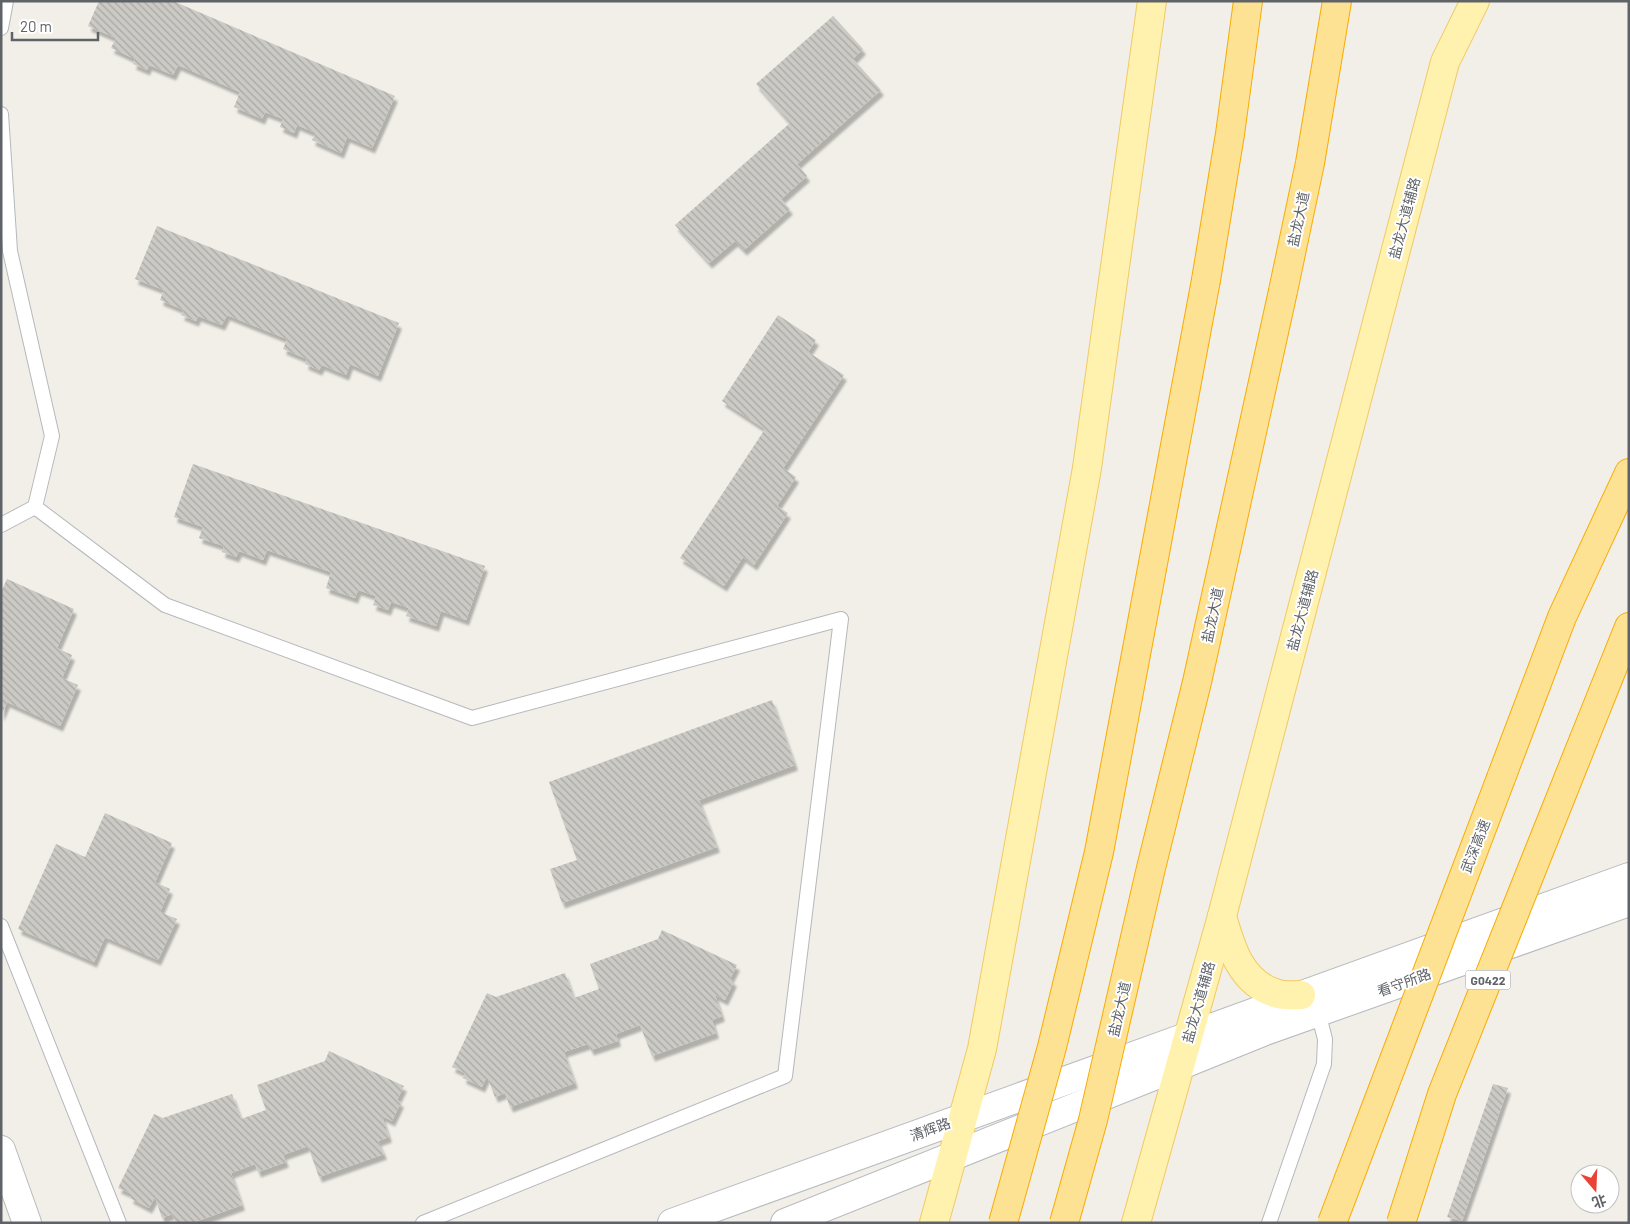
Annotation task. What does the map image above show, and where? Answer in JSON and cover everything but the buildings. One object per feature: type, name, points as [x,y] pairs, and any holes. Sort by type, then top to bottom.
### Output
[{"type":"highway","points":[[1003,1223],[1052,1047],[1098,852],[1206,280],[1230,134],[1248,1]]},
{"type":"highway","name":"盐龙大道","points":[[1064,1223],[1093,1120],[1151,868],[1197,682],[1310,163],[1338,1]]},
{"type":"highway","name":"武深高速","points":[[1332,1223],[1562,617],[1629,474]]},
{"type":"highway","name":"G0422","points":[[1400,1223],[1442,1094],[1629,627]]},
{"type":"main road","points":[[934,1223],[982,1049],[1087,468],[1152,1]]},
{"type":"main road","name":"盐龙大道辅路","points":[[1136,1223],[1222,916],[1445,62],[1475,1]]},
{"type":"main road","points":[[1222,916],[1231,947],[1243,970],[1260,987],[1310,1004]]},
{"type":"street","name":"看守所路","points":[[1181,1065],[1265,1031],[1310,1004],[1629,877]]},
{"type":"street","name":"看守所路","points":[[1189,1036],[1310,1004],[1629,902]]},
{"type":"street","name":"清辉路","points":[[672,1223],[1189,1036]]},
{"type":"street","points":[[785,1223],[1181,1065]]},
{"type":"street","points":[[1,1150],[26,1223]]},
{"type":"lane","points":[[1,28],[6,1]]},
{"type":"lane","points":[[1,114],[10,252],[52,436],[35,507],[1,525]]},
{"type":"lane","points":[[35,507],[165,605],[472,718],[841,619],[785,1076],[423,1223]]},
{"type":"lane","points":[[1,926],[119,1223]]},
{"type":"lane","points":[[1269,1223],[1324,1064],[1325,1039],[1310,1004]]}]
